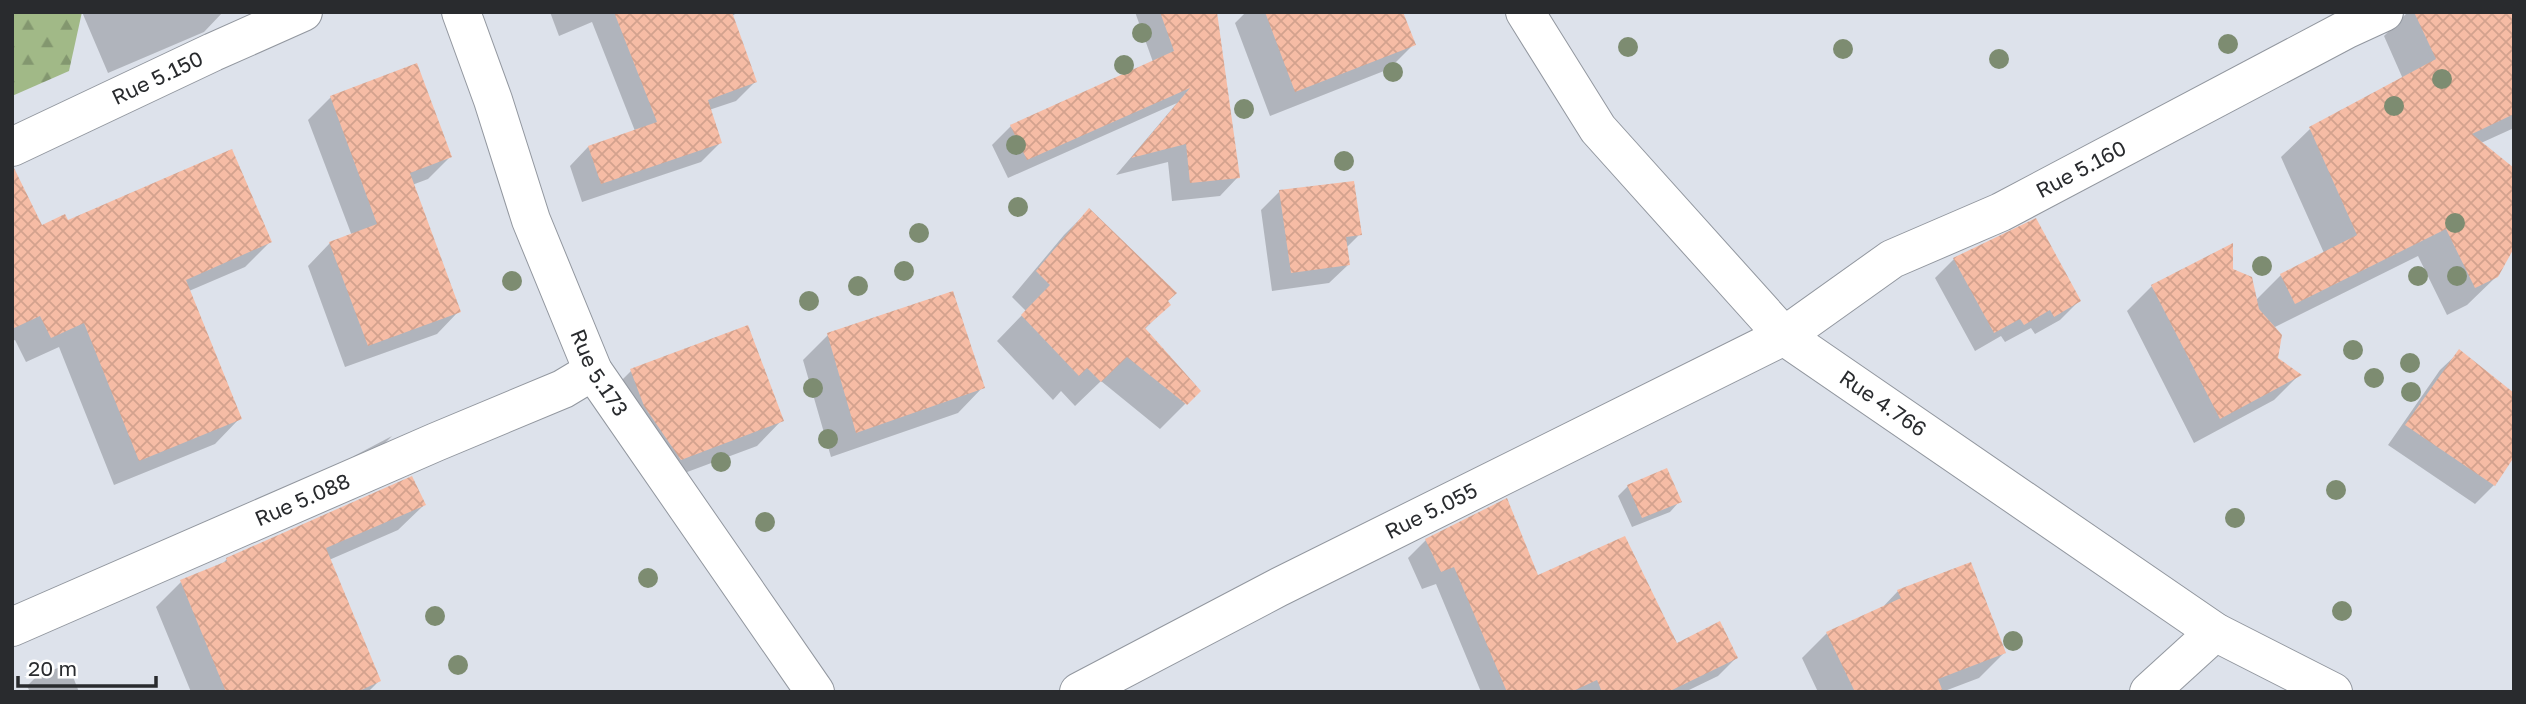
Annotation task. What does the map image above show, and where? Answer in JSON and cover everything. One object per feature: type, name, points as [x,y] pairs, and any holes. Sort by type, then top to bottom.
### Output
[{"type":"street","name":"Rue 5.150","points":[[12,147],[303,12]]},
{"type":"street","name":"Rue 5.173","points":[[461,12],[494,100],[531,220],[593,371],[815,692]]},
{"type":"street","name":"Rue 4.766","points":[[1525,12],[1598,129],[1784,336],[2215,632],[2333,692]]},
{"type":"street","name":"Rue 5.160","points":[[1784,336],[1892,259],[2001,212],[2384,12]]},
{"type":"street","name":"Rue 5.055","points":[[1079,692],[1279,587],[1784,336]]},
{"type":"street","name":"Rue 5.088","points":[[12,627],[563,388],[593,371]]},
{"type":"street","points":[[2149,692],[2215,632]]},
{"type":"green space","points":[[12,12],[82,12],[69,71],[12,96]]},
{"type":"building","points":[[614,12],[732,12],[757,82],[708,100],[722,143],[601,184],[588,146],[657,122]]},
{"type":"building","points":[[1160,12],[1217,12],[1240,178],[1190,183],[1186,144],[1131,158],[1190,88],[1027,160],[1010,125],[1174,51]]},
{"type":"building","points":[[1265,12],[1403,12],[1416,45],[1295,92]]},
{"type":"building","points":[[2414,12],[2514,12],[2514,114],[2472,134],[2514,168],[2514,248],[2498,277],[2475,288],[2446,229],[2295,304],[2280,274],[2357,235],[2309,127],[2436,59]]},
{"type":"building","points":[[417,63],[452,157],[410,173],[461,312],[368,346],[329,242],[377,224],[330,96]]},
{"type":"building","points":[[232,149],[272,242],[186,280],[242,419],[139,461],[84,323],[51,338],[40,316],[12,329],[12,169],[14,168],[42,225],[65,214],[68,220]]},
{"type":"building","points":[[1354,181],[1362,235],[1346,237],[1350,265],[1291,273],[1279,190]]},
{"type":"building","points":[[1089,208],[1177,293],[1168,301],[1171,305],[1145,328],[1201,391],[1187,405],[1127,357],[1101,382],[1087,368],[1079,376],[1021,315],[1050,285],[1036,271]]},
{"type":"building","points":[[2036,218],[2081,301],[2054,317],[2050,310],[2024,325],[2020,319],[1994,333],[1953,258]]},
{"type":"building","points":[[2233,243],[2233,269],[2252,277],[2259,309],[2282,335],[2278,358],[2302,375],[2220,419],[2151,285]]},
{"type":"building","points":[[953,291],[985,388],[856,433],[827,333]]},
{"type":"building","points":[[748,325],[784,421],[681,460],[644,406],[630,369]]},
{"type":"building","points":[[2459,349],[2514,393],[2514,457],[2495,486],[2405,425]]},
{"type":"building","points":[[1667,468],[1682,502],[1642,518],[1627,485]]},
{"type":"building","points":[[412,476],[426,505],[326,548],[381,681],[357,692],[226,692],[180,580]]},
{"type":"building","points":[[1507,498],[1538,575],[1625,536],[1677,643],[1720,621],[1738,658],[1668,692],[1602,692],[1597,680],[1571,692],[1507,692],[1454,567],[1441,572],[1425,539]]},
{"type":"building","points":[[1971,562],[2006,653],[1938,679],[1943,692],[1855,692],[1826,632],[1901,598],[1897,590]]}]
